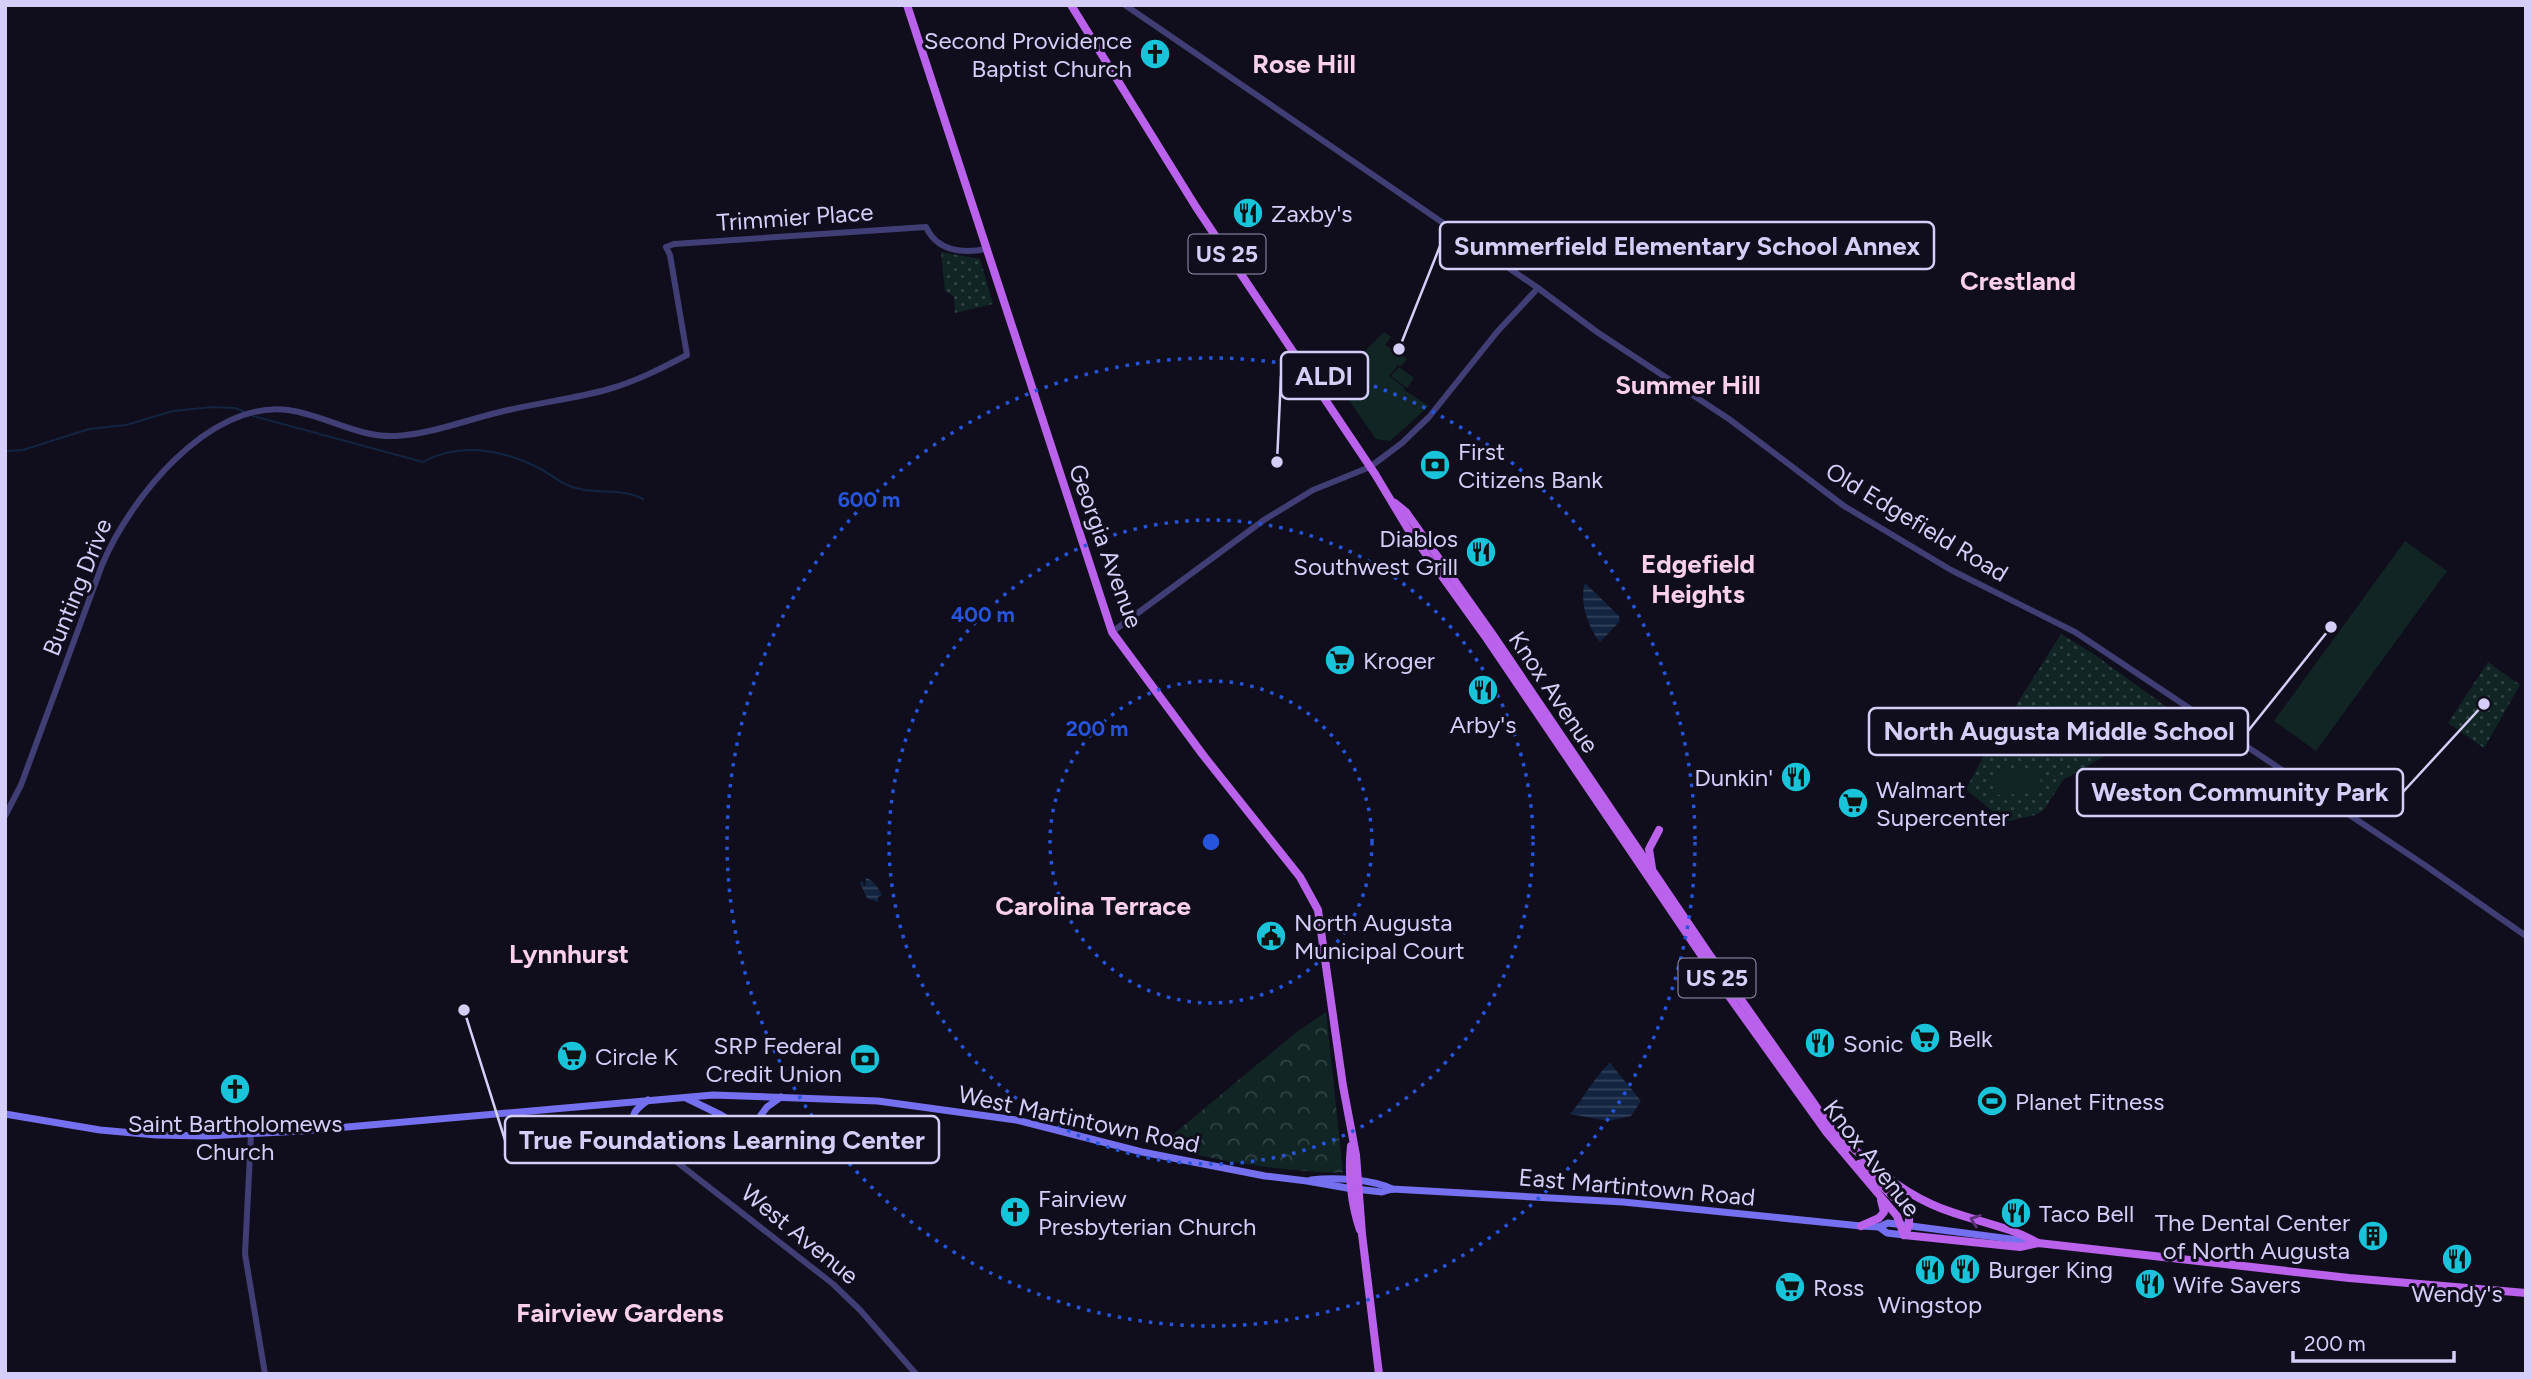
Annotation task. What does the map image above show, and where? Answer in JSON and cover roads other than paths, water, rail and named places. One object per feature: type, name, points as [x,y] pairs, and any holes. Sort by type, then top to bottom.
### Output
[{"type":"main road","name":"Georgia Avenue","points":[[907,5],[1112,632],[1203,755],[1300,877],[1315,901],[1320,916],[1352,1139],[1379,1374]]},
{"type":"main road","name":"Knox Avenue","points":[[1071,5],[1202,216],[1370,467],[1408,529],[1487,639],[1731,999],[1827,1133],[1905,1225]]},
{"type":"main road","name":"Knox Avenue","points":[[1390,499],[1405,512],[1493,635],[1654,874],[1854,1158],[1880,1186],[1906,1208],[1910,1218],[1905,1225],[1904,1235]]},
{"type":"main road","points":[[1654,874],[1649,849],[1658,830]]},
{"type":"main road","name":"West Martintown Road","points":[[5,1114],[66,1126],[138,1134],[194,1136],[251,1134],[713,1095],[878,1101],[997,1116],[1179,1160],[1265,1176],[1307,1181],[1323,1178],[1356,1185]]},
{"type":"main road","points":[[682,1097],[748,1132]]},
{"type":"main road","points":[[764,1128],[761,1115],[781,1097]]},
{"type":"main road","points":[[636,1129],[632,1120],[633,1114],[648,1100]]},
{"type":"main road","name":"US 25","points":[[1838,1134],[1881,1175],[1931,1205],[2024,1235],[2038,1243]]},
{"type":"main road","name":"East Martintown Road","points":[[1356,1185],[1382,1192],[1392,1189],[1623,1202],[1861,1226],[1879,1227],[1888,1223],[2349,1278],[2526,1293]]},
{"type":"main road","points":[[1861,1226],[1884,1212],[1881,1197]]},
{"type":"main road","name":"East Martintown Road","points":[[1879,1227],[1887,1233],[1992,1246],[2020,1247],[2038,1243]]},
{"type":"street","name":"Old Edgefield Road","points":[[1125,5],[1538,288],[1597,332],[1729,419],[1844,506],[1951,570],[2075,632],[2426,866],[2526,936]]},
{"type":"street","name":"Trimmier Place","points":[[687,355],[670,255],[666,247],[926,227],[933,240],[944,247],[966,251],[986,249]]},
{"type":"street","points":[[1112,632],[1264,520],[1315,489],[1370,467],[1402,443],[1429,417],[1497,332],[1538,288]]},
{"type":"street","name":"Bunting Drive","points":[[5,816],[21,785],[102,565],[117,533],[163,472],[212,431],[244,416],[281,409],[371,433],[404,435],[502,411],[606,390],[645,376],[687,355]]},
{"type":"street","points":[[251,1134],[245,1254],[265,1374]]},
{"type":"street","name":"West Avenue","points":[[646,1138],[833,1284],[860,1310],[916,1374]]},
{"type":"water","points":[[1585,583],[1619,616],[1620,621],[1600,642],[1586,614],[1583,597]]},
{"type":"water","points":[[866,878],[874,882],[882,895],[878,897],[878,902],[867,898],[860,883],[862,880],[865,887]]},
{"type":"water","points":[[1610,1063],[1641,1101],[1631,1116],[1609,1121],[1570,1114],[1599,1075]]},
{"type":"waterway","points":[[5,451],[23,450],[89,429],[126,425],[173,411],[212,407],[235,408],[245,412]]},
{"type":"waterway","points":[[253,416],[423,462],[436,456],[465,450],[494,452],[537,467],[574,487],[620,492],[643,499]]},
{"type":"place","name":"Second Providence Baptist Church","points":[[1155,54]]},
{"type":"place","name":"Zaxby's","points":[[1248,213]]},
{"type":"place","name":"Summerfield Elementary School Annex","points":[[1399,349]]},
{"type":"place","name":"ALDI","points":[[1277,462]]},
{"type":"place","name":"First Citizens Bank","points":[[1435,465]]},
{"type":"place","name":"Diablos Southwest Grill","points":[[1481,552]]},
{"type":"place","name":"North Augusta Middle School","points":[[2331,627]]},
{"type":"place","name":"Kroger","points":[[1340,660]]},
{"type":"place","name":"Arby's","points":[[1483,690]]},
{"type":"place","name":"Weston Community Park","points":[[2484,704]]},
{"type":"place","name":"Dunkin'","points":[[1796,777]]},
{"type":"place","name":"Walmart Supercenter","points":[[1853,803]]},
{"type":"place","name":"North Augusta Municipal Court","points":[[1271,936]]},
{"type":"place","name":"True Foundations Learning Center","points":[[464,1010]]},
{"type":"place","name":"Belk","points":[[1925,1038]]},
{"type":"place","name":"Sonic","points":[[1820,1043]]},
{"type":"place","name":"Circle K","points":[[572,1056]]},
{"type":"place","name":"SRP Federal Credit Union","points":[[865,1059]]},
{"type":"place","name":"Saint Bartholomews Church","points":[[235,1089]]},
{"type":"place","name":"Planet Fitness","points":[[1992,1101]]},
{"type":"place","name":"Fairview Presbyterian Church","points":[[1015,1212]]},
{"type":"place","name":"Taco Bell","points":[[2016,1213]]},
{"type":"place","name":"The Dental Center of North Augusta","points":[[2373,1236]]},
{"type":"place","name":"Wendy's","points":[[2457,1259]]},
{"type":"place","name":"Burger King","points":[[1965,1269]]},
{"type":"place","name":"Wingstop","points":[[1930,1270]]},
{"type":"place","name":"Wife Savers","points":[[2150,1284]]},
{"type":"place","name":"Ross","points":[[1790,1287]]},
{"type":"district","name":"Rose Hill","points":[[1304,64]]},
{"type":"district","name":"Crestland","points":[[2018,281]]},
{"type":"district","name":"Summer Hill","points":[[1688,385]]},
{"type":"district","name":"Edgefield Heights","points":[[1698,579]]},
{"type":"district","name":"Carolina Terrace","points":[[1093,906]]},
{"type":"district","name":"Lynnhurst","points":[[569,954]]},
{"type":"district","name":"Fairview Gardens","points":[[620,1313]]}]
